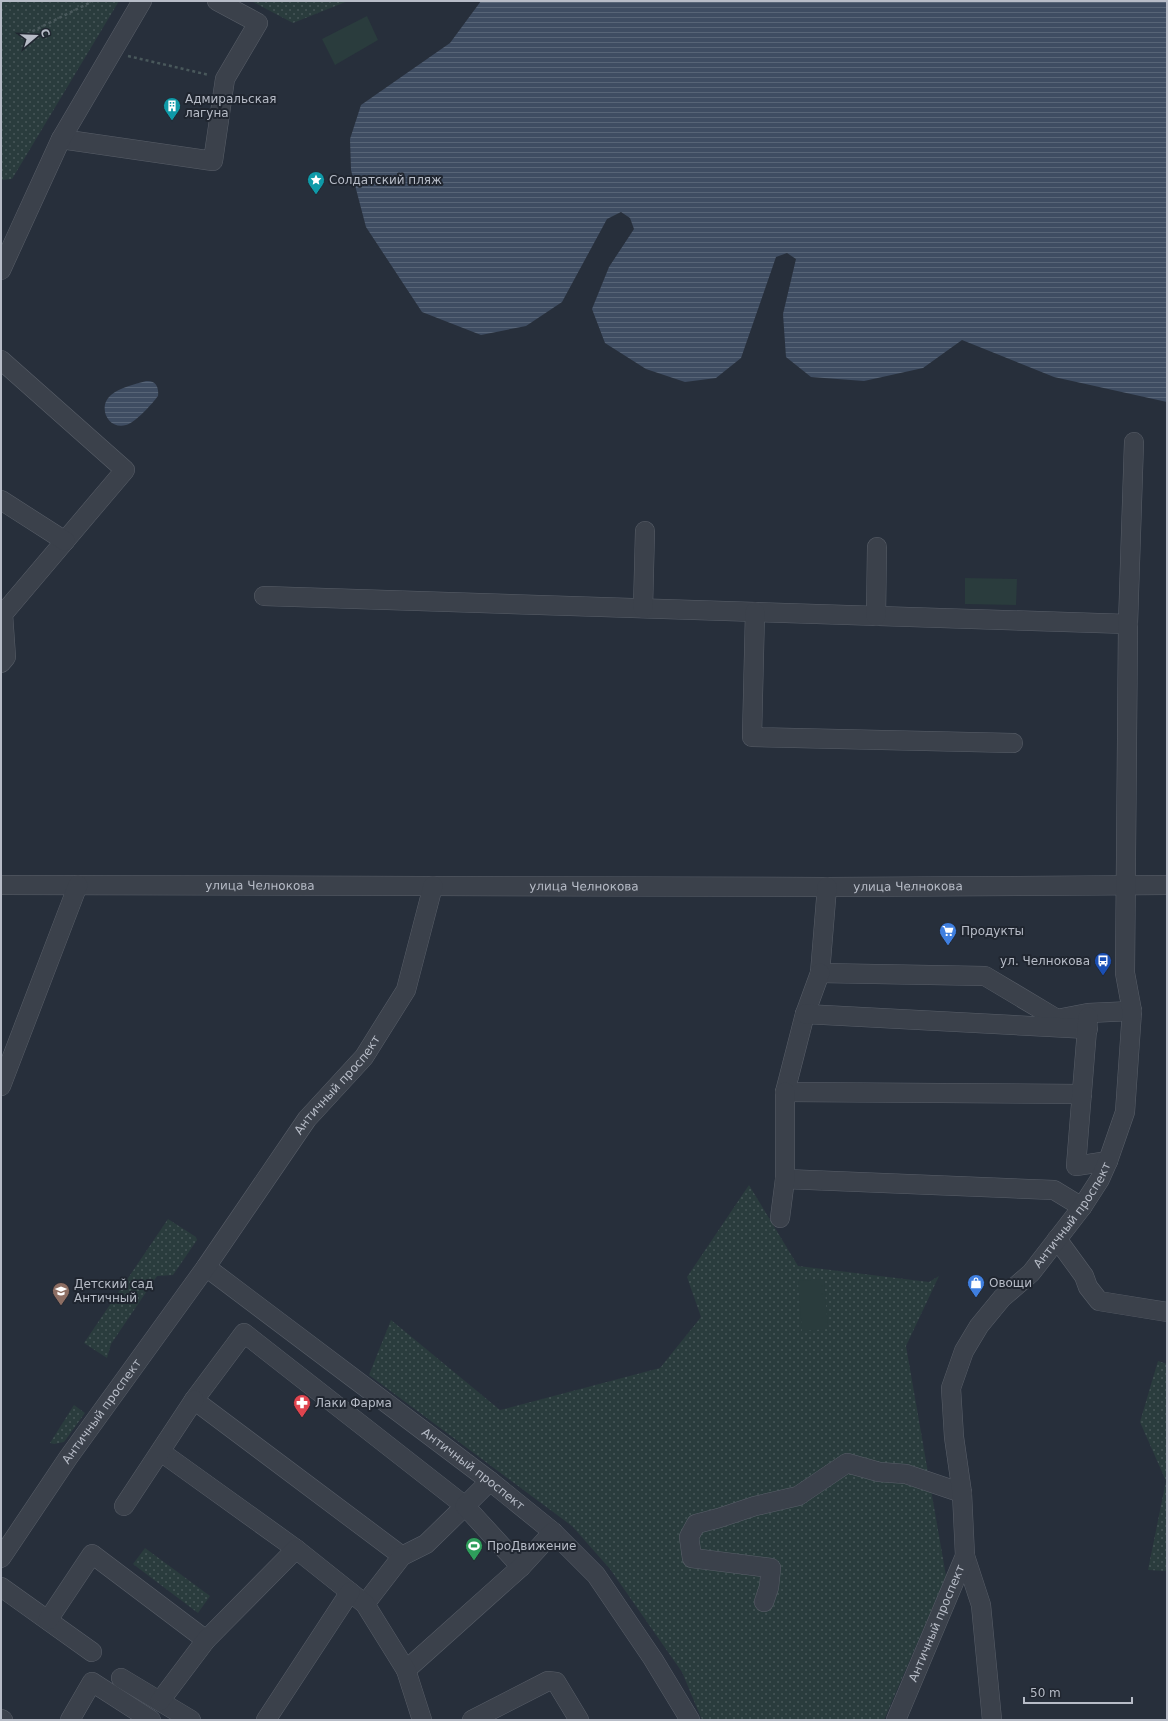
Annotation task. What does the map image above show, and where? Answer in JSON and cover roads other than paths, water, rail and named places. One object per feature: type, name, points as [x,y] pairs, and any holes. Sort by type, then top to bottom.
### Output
[{"type":"street","points":[[1,270],[61,139],[142,1]]},
{"type":"street","points":[[61,139],[213,161],[225,79],[258,23],[217,1]]},
{"type":"street","points":[[1,360],[125,470],[3,614],[6,657],[1,662]]},
{"type":"street","name":"Античный проспект","points":[[896,1720],[965,1556],[962,1493],[954,1438],[951,1388],[964,1351],[979,1326],[1002,1298],[1031,1273],[1082,1207],[1100,1179],[1108,1161],[1125,1112],[1132,1012],[1125,973],[1128,624],[1134,442]]},
{"type":"street","points":[[1,500],[65,541]]},
{"type":"street","points":[[643,608],[645,531]]},
{"type":"street","points":[[876,616],[877,547]]},
{"type":"street","points":[[264,596],[1128,624]]},
{"type":"street","points":[[755,612],[752,737],[1012,743]]},
{"type":"street","name":"улица Челнокова","points":[[1,885],[827,887],[1167,885]]},
{"type":"street","points":[[1,1086],[78,885]]},
{"type":"street","name":"Античный проспект","points":[[1,1558],[68,1458],[206,1267],[307,1119],[364,1057],[406,990],[433,886]]},
{"type":"street","points":[[780,1218],[785,1179],[785,1092],[805,1014],[820,973],[827,887]]},
{"type":"street","points":[[820,973],[985,976],[1057,1019],[1088,1021]]},
{"type":"street","points":[[805,1014],[1088,1021],[1132,1012]]},
{"type":"street","points":[[1088,1021],[1076,1166],[1108,1161]]},
{"type":"street","points":[[785,1092],[1082,1094]]},
{"type":"street","points":[[785,1179],[1054,1190],[1082,1207]]},
{"type":"street","points":[[1057,1239],[1084,1276],[1088,1287],[1099,1301],[1167,1312]]},
{"type":"street","name":"Античный проспект","points":[[206,1267],[490,1481],[553,1532],[596,1575],[653,1659],[690,1720]]},
{"type":"street","points":[[124,1506],[194,1400],[244,1333],[465,1506],[521,1567]]},
{"type":"street","points":[[194,1400],[402,1556]]},
{"type":"street","points":[[161,1452],[296,1549],[358,1598],[406,1670],[422,1720]]},
{"type":"street","points":[[764,1602],[769,1587],[771,1568],[692,1558],[689,1537],[696,1524],[754,1506],[798,1496],[847,1463],[879,1472],[906,1474],[962,1493]]},
{"type":"street","points":[[266,1720],[358,1598],[402,1556],[426,1544],[490,1481]]},
{"type":"street","points":[[406,1670],[521,1567],[553,1532]]},
{"type":"street","points":[[160,1701],[206,1640],[296,1549]]},
{"type":"street","points":[[48,1620],[92,1554],[206,1640]]},
{"type":"street","points":[[965,1556],[981,1605],[992,1720]]},
{"type":"street","points":[[1,1587],[92,1652]]},
{"type":"street","points":[[121,1678],[190,1720]]},
{"type":"street","points":[[472,1720],[548,1681],[556,1682],[579,1720]]},
{"type":"street","points":[[70,1720],[92,1682],[151,1720]]},
{"type":"water","points":[[481,1],[1167,1],[1167,402],[1054,377],[962,340],[923,368],[864,381],[811,377],[786,357],[783,314],[796,259],[787,253],[776,257],[741,358],[716,378],[685,382],[646,369],[605,343],[592,309],[609,267],[634,229],[630,218],[621,212],[607,219],[562,302],[526,326],[481,335],[422,312],[366,227],[351,170],[350,139],[361,105],[450,43]]},
{"type":"water","points":[[146,381],[152,382],[156,385],[158,393],[158,396],[148,408],[130,424],[120,426],[110,421],[106,416],[105,405],[111,395],[123,388]]},
{"type":"place","name":"Адмиральская лагуна","points":[[172,121]]},
{"type":"place","name":"Солдатский пляж","points":[[316,195]]},
{"type":"place","name":"Продукты","points":[[948,946]]},
{"type":"place","name":"ул. Челнокова","points":[[1103,976]]},
{"type":"place","name":"Овощи","points":[[976,1298]]},
{"type":"place","name":"Детский сад Античный","points":[[61,1306]]},
{"type":"place","name":"Лаки Фарма","points":[[302,1418]]},
{"type":"place","name":"ПроДвижение","points":[[474,1561]]}]
